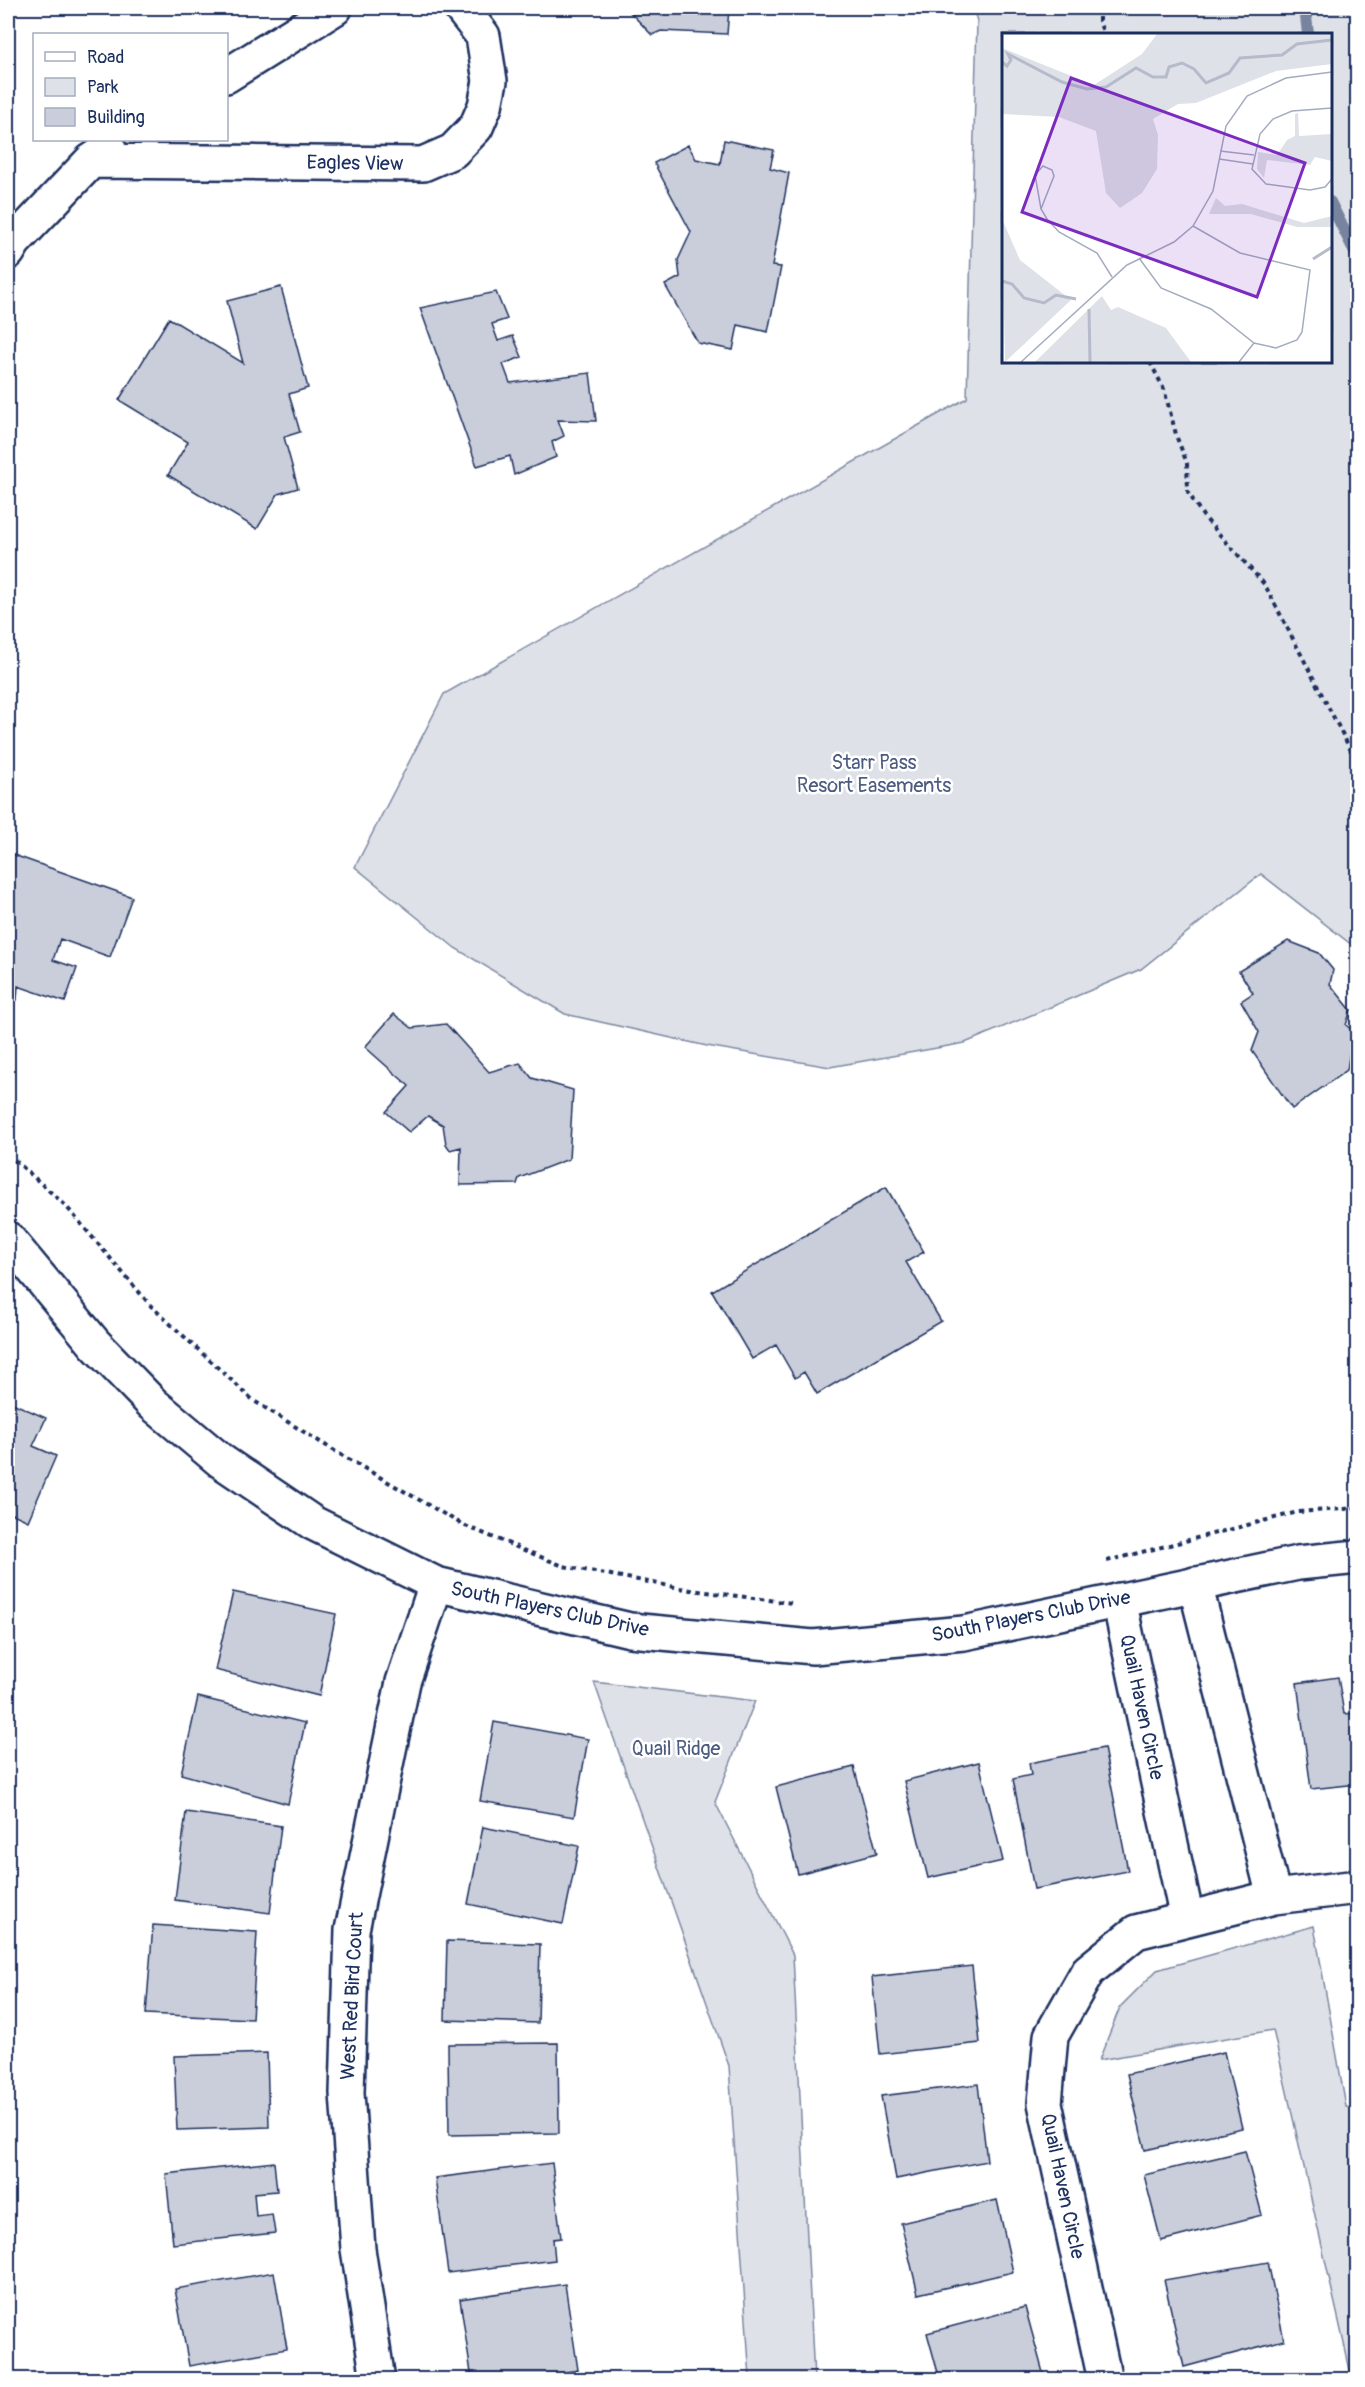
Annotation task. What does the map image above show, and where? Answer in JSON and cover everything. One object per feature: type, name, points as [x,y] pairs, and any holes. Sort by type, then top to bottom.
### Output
[{"type":"street","points":[[228,75],[335,8]]},
{"type":"street","name":"Eagles View","points":[[91,160],[423,164],[453,151],[476,127],[485,106],[490,81],[483,36],[461,8]]},
{"type":"street","points":[[8,252],[14,242],[91,160],[123,141]]},
{"type":"street","name":"South Players Club Drive","points":[[8,1239],[95,1344],[153,1404],[221,1461],[313,1523],[436,1584],[630,1630],[813,1647],[964,1633],[1298,1563],[1358,1557]]},
{"type":"street","name":"West Red Bird Court","points":[[378,2379],[358,2249],[347,2093],[352,1930],[402,1682],[436,1584]]},
{"type":"street","points":[[1195,1584],[1274,1897]]},
{"type":"street","name":"Quail Haven Circle","points":[[1119,1600],[1187,1919]]},
{"type":"street","name":"Quail Haven Circle","points":[[1105,2379],[1045,2103],[1051,2036],[1088,1971],[1136,1932],[1274,1897],[1358,1887]]},
{"type":"path","points":[[1099,8],[1099,21],[1104,33]]},
{"type":"path","points":[[1151,363],[1164,389],[1177,438],[1187,463],[1188,492],[1203,516],[1265,585],[1358,764]]},
{"type":"path","points":[[8,1154],[65,1205],[151,1306],[254,1401],[338,1453],[453,1519],[563,1566],[690,1590],[802,1604]]},
{"type":"path","points":[[1105,1561],[1298,1512],[1358,1508]]},
{"type":"green space","name":"Starr Pass Resort Easements","points":[[973,8],[1357,8],[1357,949],[1261,874],[1141,969],[965,1043],[830,1067],[707,1046],[565,1014],[455,948],[355,867],[444,694],[967,398],[977,21]]},
{"type":"green space","name":"Quail Ridge","points":[[594,1682],[755,1701],[715,1802],[793,1955],[814,2379],[750,2379],[729,2066]]},
{"type":"green space","points":[[1314,1926],[1346,2107],[1357,2109],[1357,2379],[1352,2379],[1273,2030],[1099,2060],[1120,2007],[1157,1970]]},
{"type":"building","points":[[626,8],[729,8],[727,34],[661,31],[652,35]]},
{"type":"building","points":[[724,140],[774,150],[770,168],[789,173],[772,266],[781,267],[768,332],[738,325],[733,350],[698,343],[665,285],[680,277],[678,260],[691,232],[654,163],[688,145],[696,159],[720,164]]},
{"type":"building","points":[[281,287],[308,388],[289,394],[300,432],[284,437],[298,488],[278,494],[257,529],[168,475],[188,442],[119,400],[169,318],[243,363],[227,301]]},
{"type":"building","points":[[496,292],[507,319],[492,324],[498,341],[513,336],[522,357],[503,364],[510,383],[590,373],[596,421],[558,420],[564,436],[552,442],[556,457],[514,475],[510,456],[477,466],[420,308]]},
{"type":"building","points":[[8,853],[132,897],[110,957],[60,939],[53,960],[77,968],[65,1002],[18,986],[17,1000],[8,997]]},
{"type":"building","points":[[1288,941],[1319,953],[1333,970],[1330,984],[1351,1010],[1346,1025],[1353,1031],[1347,1070],[1292,1109],[1252,1051],[1259,1032],[1241,1001],[1253,993],[1239,971]]},
{"type":"building","points":[[394,1014],[412,1028],[446,1024],[489,1072],[520,1063],[532,1078],[573,1090],[569,1159],[519,1178],[517,1184],[460,1185],[461,1147],[450,1150],[446,1144],[443,1125],[428,1116],[409,1132],[386,1112],[409,1086],[365,1047]]},
{"type":"building","points":[[886,1187],[924,1252],[906,1262],[941,1321],[817,1394],[804,1372],[795,1378],[776,1345],[752,1359],[712,1291]]},
{"type":"building","points":[[8,1401],[46,1418],[33,1446],[56,1456],[28,1521],[11,1513],[8,1521]]},
{"type":"building","points":[[233,1592],[336,1614],[319,1696],[215,1670]]},
{"type":"building","points":[[1338,1677],[1344,1714],[1358,1713],[1358,1784],[1311,1789],[1297,1683]]},
{"type":"building","points":[[198,1697],[305,1723],[288,1804],[181,1774]]},
{"type":"building","points":[[494,1722],[588,1739],[574,1817],[480,1801]]},
{"type":"building","points":[[1104,1748],[1128,1871],[1034,1889],[1013,1779],[1031,1775],[1029,1763]]},
{"type":"building","points":[[979,1762],[1003,1861],[928,1878],[904,1781]]},
{"type":"building","points":[[854,1767],[877,1853],[798,1874],[776,1787]]},
{"type":"building","points":[[186,1812],[281,1826],[270,1913],[175,1900]]},
{"type":"building","points":[[483,1827],[579,1846],[563,1924],[468,1904]]},
{"type":"building","points":[[153,1925],[257,1932],[252,2019],[146,2014]]},
{"type":"building","points":[[447,1941],[540,1944],[538,2023],[445,2020]]},
{"type":"building","points":[[972,1966],[980,2043],[880,2054],[872,1977]]},
{"type":"building","points":[[558,2043],[559,2133],[449,2135],[448,2044]]},
{"type":"building","points":[[1224,2052],[1242,2128],[1145,2150],[1127,2074]]},
{"type":"building","points":[[267,2053],[269,2127],[177,2130],[174,2056]]},
{"type":"building","points":[[978,2084],[987,2161],[896,2179],[881,2096]]},
{"type":"building","points":[[1245,2151],[1262,2215],[1161,2241],[1144,2175]]},
{"type":"building","points":[[274,2162],[277,2191],[254,2193],[256,2216],[272,2214],[275,2233],[173,2244],[166,2174]]},
{"type":"building","points":[[552,2163],[561,2238],[553,2239],[555,2260],[448,2273],[435,2178]]},
{"type":"building","points":[[997,2200],[1013,2272],[918,2294],[901,2223]]},
{"type":"building","points":[[1268,2262],[1284,2340],[1184,2367],[1164,2280]]},
{"type":"building","points":[[274,2272],[287,2349],[189,2366],[175,2289]]},
{"type":"building","points":[[565,2284],[578,2370],[519,2380],[472,2380],[460,2299]]},
{"type":"building","points":[[1025,2307],[1045,2380],[940,2380],[927,2333]]},
{"type":"waterway","points":[[1305,8],[1308,33]]},
{"type":"waterway","points":[[1332,206],[1358,258]]}]
